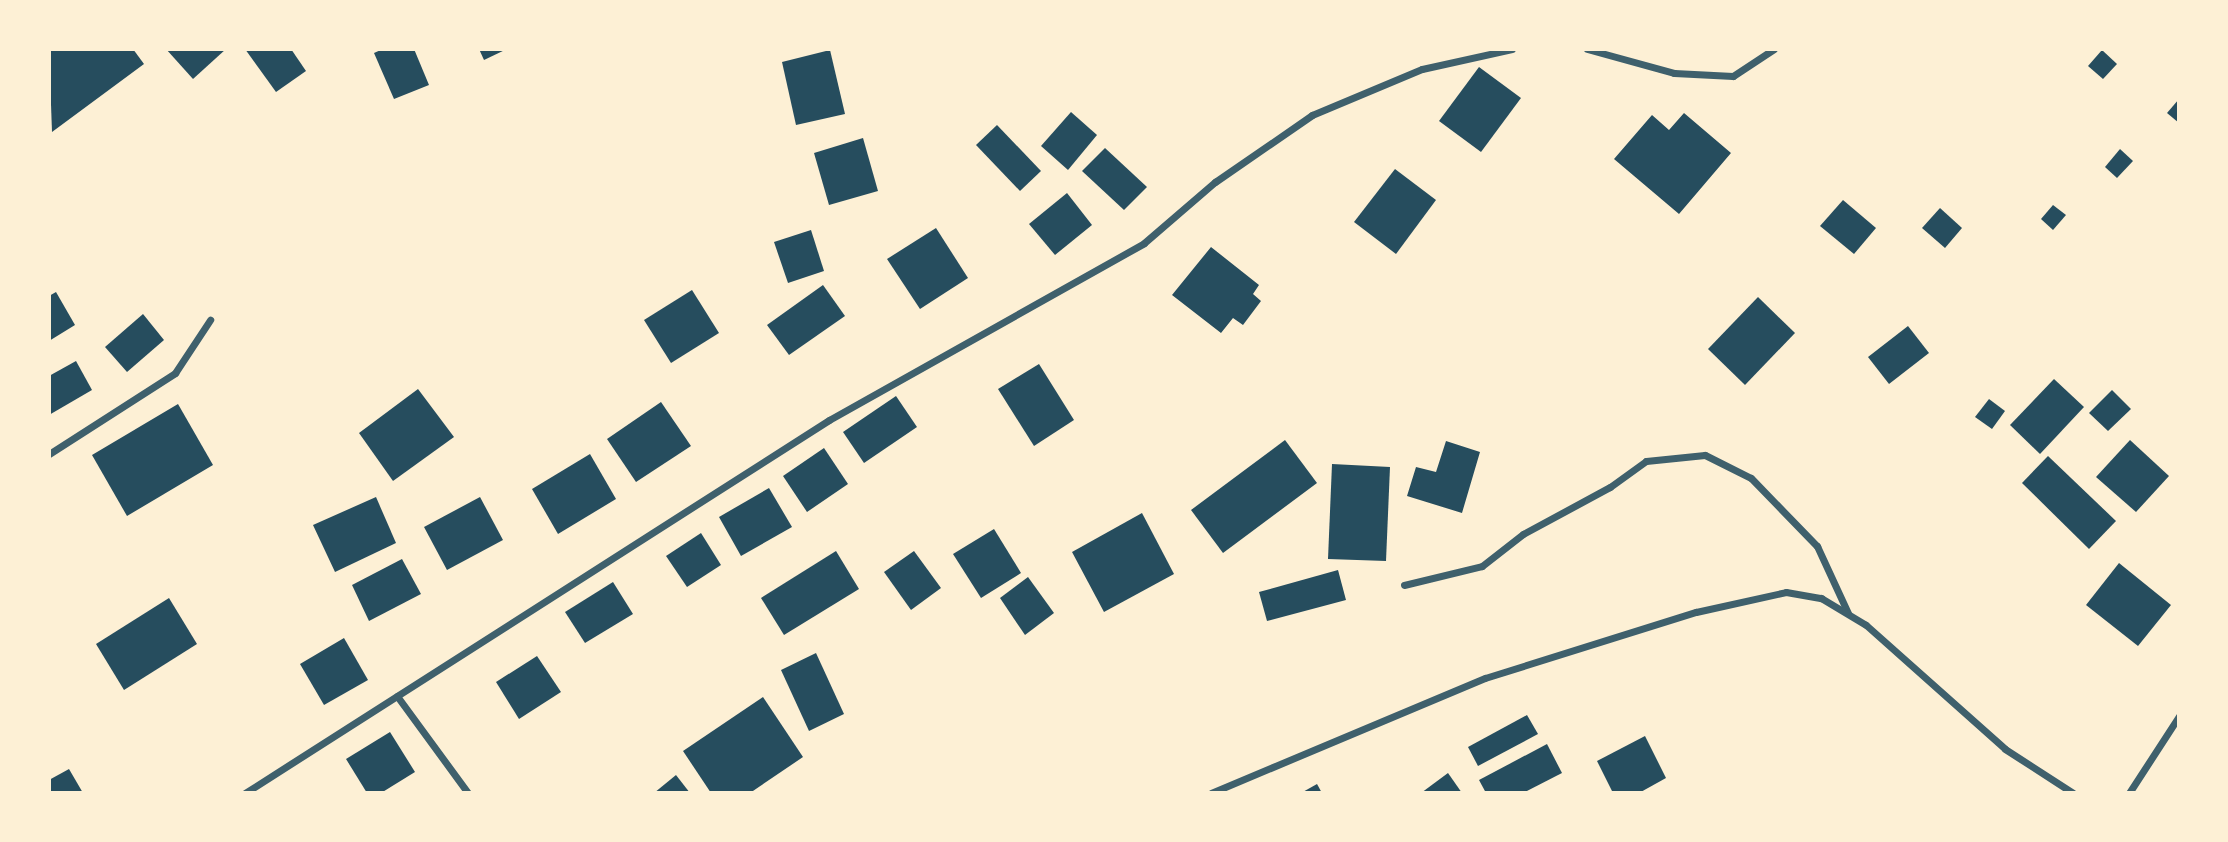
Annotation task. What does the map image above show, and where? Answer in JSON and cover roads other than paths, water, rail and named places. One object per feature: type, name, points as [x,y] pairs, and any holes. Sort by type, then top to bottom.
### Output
[{"type":"street","points":[[245,793],[829,420],[1144,243],[1215,182],[1312,115],[1423,69],[1512,49]]},
{"type":"street","points":[[1587,49],[1674,72],[1733,76],[1774,49]]},
{"type":"street","points":[[49,454],[175,373],[210,320]]},
{"type":"street","points":[[1404,585],[1482,566],[1523,534],[1610,488],[1646,461],[1705,455],[1751,478],[1817,546],[1848,614]]},
{"type":"street","points":[[1211,793],[1485,678],[1696,612],[1786,592],[1821,598],[1885,638],[2005,749],[2073,793]]},
{"type":"street","points":[[397,696],[468,793]]},
{"type":"street","points":[[2129,793],[2179,716]]}]
